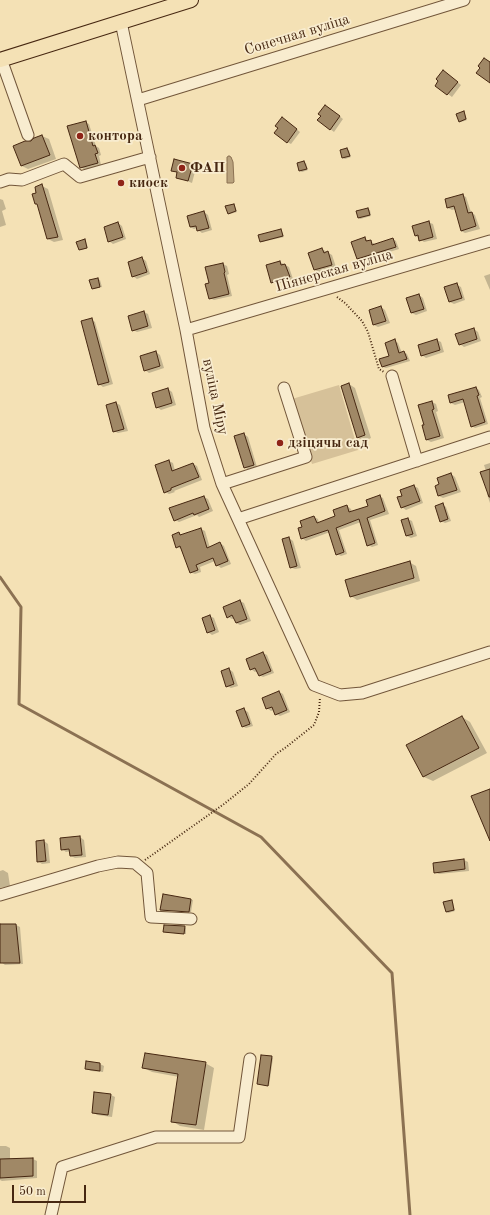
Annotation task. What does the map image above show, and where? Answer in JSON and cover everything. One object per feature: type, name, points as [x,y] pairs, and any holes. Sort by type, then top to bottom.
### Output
[{"type":"main road","points":[[1,60],[191,0]]},
{"type":"street","name":"Сонечная вуліца","points":[[138,100],[464,0]]},
{"type":"street","name":"вуліца Міру","points":[[122,22],[186,330],[204,428],[222,484],[318,687]]},
{"type":"street","points":[[1,60],[28,135]]},
{"type":"street","points":[[0,182],[9,179],[22,180],[64,164],[80,177],[150,156]]},
{"type":"street","name":"Піянерская вуліца","points":[[186,330],[490,241]]},
{"type":"street","points":[[392,376],[416,461]]},
{"type":"street","points":[[222,484],[306,457],[284,388]]},
{"type":"street","points":[[238,519],[490,437]]},
{"type":"street","points":[[318,687],[340,695],[362,693],[490,652]]},
{"type":"street","points":[[0,895],[98,866],[118,862],[135,864],[147,873],[151,917],[191,919]]},
{"type":"street","points":[[50,1215],[62,1167],[156,1137],[239,1137],[250,1059]]},
{"type":"path","points":[[323,290],[345,303],[362,321],[368,332],[379,369],[392,376]]},
{"type":"path","points":[[135,864],[146,860],[209,816],[249,784],[276,754],[314,725],[318,712],[318,687]]},
{"type":"shaded area","points":[[229,156],[233,162],[233,183],[227,183],[227,157]]},
{"type":"shaded area","points":[[339,385],[358,450],[312,464],[292,399]]},
{"type":"building","points":[[484,58],[490,62],[490,83],[476,73],[480,68],[478,66]]},
{"type":"building","points":[[443,70],[458,82],[447,95],[435,86],[438,81],[436,79]]},
{"type":"building","points":[[325,105],[340,116],[330,130],[317,120],[321,116],[318,114]]},
{"type":"building","points":[[464,111],[466,119],[459,122],[456,114]]},
{"type":"building","points":[[282,117],[297,129],[287,143],[274,133],[278,128],[275,126]]},
{"type":"building","name":"контора","points":[[86,121],[93,146],[95,145],[98,153],[95,154],[98,163],[80,168],[67,126]]},
{"type":"building","points":[[42,135],[50,155],[21,166],[13,146],[25,141],[31,141]]},
{"type":"building","points":[[347,148],[350,156],[342,158],[340,150]]},
{"type":"building","name":"ФАП","points":[[174,159],[193,164],[188,181],[176,178],[177,172],[171,171]]},
{"type":"building","points":[[304,161],[307,169],[299,171],[297,163]]},
{"type":"building","points":[[42,184],[58,237],[47,239],[37,204],[35,204],[32,194],[36,193],[35,187]]},
{"type":"building","points":[[463,194],[468,213],[472,212],[476,226],[461,231],[454,206],[447,208],[445,199]]},
{"type":"building","points":[[234,204],[236,211],[228,214],[225,206]]},
{"type":"building","points":[[368,208],[370,215],[358,218],[356,211]]},
{"type":"building","points":[[204,211],[209,228],[197,231],[196,226],[190,227],[187,216]]},
{"type":"building","points":[[429,221],[433,237],[419,241],[418,235],[415,236],[412,226]]},
{"type":"building","points":[[118,222],[123,237],[108,242],[104,227]]},
{"type":"building","points":[[281,229],[283,236],[260,242],[258,235]]},
{"type":"building","points":[[365,237],[366,241],[371,240],[372,245],[393,238],[396,247],[357,259],[351,242]]},
{"type":"building","points":[[85,239],[87,248],[79,250],[76,242]]},
{"type":"building","points":[[322,248],[324,253],[328,251],[332,265],[314,270],[308,253]]},
{"type":"building","points":[[142,257],[147,272],[132,277],[128,262]]},
{"type":"building","points":[[280,261],[281,265],[285,264],[290,277],[271,283],[266,265]]},
{"type":"building","points":[[223,263],[229,294],[209,299],[205,284],[209,283],[205,267]]},
{"type":"building","points":[[98,278],[100,287],[92,289],[89,280]]},
{"type":"building","points":[[457,283],[462,298],[449,302],[444,287]]},
{"type":"building","points":[[419,294],[424,309],[411,313],[406,298]]},
{"type":"building","points":[[381,306],[386,321],[373,325],[369,310]]},
{"type":"building","points":[[144,311],[148,326],[132,331],[128,316]]},
{"type":"building","points":[[92,318],[109,382],[98,385],[81,321]]},
{"type":"building","points":[[474,328],[477,339],[459,345],[455,334]]},
{"type":"building","points":[[395,339],[399,353],[404,351],[407,359],[382,367],[379,359],[389,356],[385,343]]},
{"type":"building","points":[[437,339],[440,350],[421,356],[418,345]]},
{"type":"building","points":[[156,351],[160,366],[144,371],[140,356]]},
{"type":"building","points":[[349,383],[365,435],[357,438],[341,386]]},
{"type":"building","points":[[476,387],[479,395],[477,396],[485,422],[471,427],[463,399],[450,403],[448,395]]},
{"type":"building","points":[[168,388],[172,403],[156,408],[152,393]]},
{"type":"building","points":[[432,401],[434,409],[432,410],[440,436],[426,440],[422,425],[424,425],[418,405]]},
{"type":"building","points":[[116,402],[124,429],[113,432],[106,405]]},
{"type":"building","points":[[244,433],[254,465],[244,468],[234,436]]},
{"type":"building","points":[[169,460],[172,471],[193,463],[199,477],[171,488],[171,490],[164,493],[155,465]]},
{"type":"building","points":[[490,469],[490,497],[489,497],[480,472]]},
{"type":"building","points":[[451,473],[457,490],[438,496],[435,486],[439,484],[437,478]]},
{"type":"building","points":[[414,485],[420,501],[401,508],[397,497],[402,496],[400,490]]},
{"type":"building","points":[[380,495],[385,511],[367,518],[375,543],[367,546],[359,519],[336,528],[344,552],[336,555],[328,530],[301,539],[298,528],[302,527],[300,521],[314,516],[317,523],[335,516],[333,510],[347,505],[349,512],[368,506],[366,500]]},
{"type":"building","points":[[204,496],[209,509],[194,515],[193,513],[174,521],[169,508]]},
{"type":"building","points":[[443,503],[448,519],[440,522],[435,506]]},
{"type":"building","points":[[408,518],[413,534],[406,536],[401,520]]},
{"type":"building","points":[[201,528],[207,548],[220,542],[228,561],[216,566],[213,558],[196,565],[198,570],[190,573],[180,546],[176,548],[172,535],[179,532],[180,535]]},
{"type":"building","points":[[289,537],[297,566],[290,568],[282,539]]},
{"type":"building","points":[[410,561],[414,578],[350,597],[345,580]]},
{"type":"building","points":[[240,600],[247,619],[236,623],[232,615],[227,618],[223,607]]},
{"type":"building","points":[[210,615],[215,630],[207,633],[202,618]]},
{"type":"building","points":[[263,652],[271,671],[259,676],[255,668],[250,670],[246,659]]},
{"type":"building","points":[[229,668],[234,684],[226,687],[221,671]]},
{"type":"building","points":[[279,691],[287,710],[275,715],[272,707],[266,709],[262,698]]},
{"type":"building","points":[[244,708],[250,724],[242,727],[236,711]]},
{"type":"building","points":[[462,716],[479,748],[423,777],[406,745]]},
{"type":"building","points":[[490,789],[490,841],[471,796]]},
{"type":"building","points":[[80,836],[82,855],[70,856],[69,849],[61,850],[60,838]]},
{"type":"building","points":[[44,840],[46,861],[37,862],[36,841]]},
{"type":"building","points":[[464,859],[465,869],[434,873],[433,863]]},
{"type":"building","points":[[163,894],[191,899],[189,912],[160,910]]},
{"type":"building","points":[[452,900],[454,910],[446,912],[443,902]]},
{"type":"building","points":[[0,924],[16,924],[20,963],[0,963]]},
{"type":"building","points":[[164,925],[185,926],[184,934],[163,932]]},
{"type":"building","points":[[145,1053],[206,1062],[196,1125],[171,1122],[178,1074],[142,1068]]},
{"type":"building","points":[[261,1055],[272,1056],[268,1086],[257,1084]]},
{"type":"building","points":[[86,1061],[100,1063],[100,1071],[85,1069]]},
{"type":"building","points":[[94,1092],[111,1094],[108,1115],[92,1113]]},
{"type":"building","points":[[33,1158],[33,1176],[0,1178],[0,1159]]},
{"type":"waterway","points":[[0,577],[21,607],[19,704],[261,837],[392,973],[410,1215]]},
{"type":"place","name":"контора","points":[[80,136]]},
{"type":"place","name":"ФАП","points":[[182,168]]},
{"type":"place","name":"киоск","points":[[121,183]]},
{"type":"place","name":"дзіцячы сад","points":[[280,443]]}]
